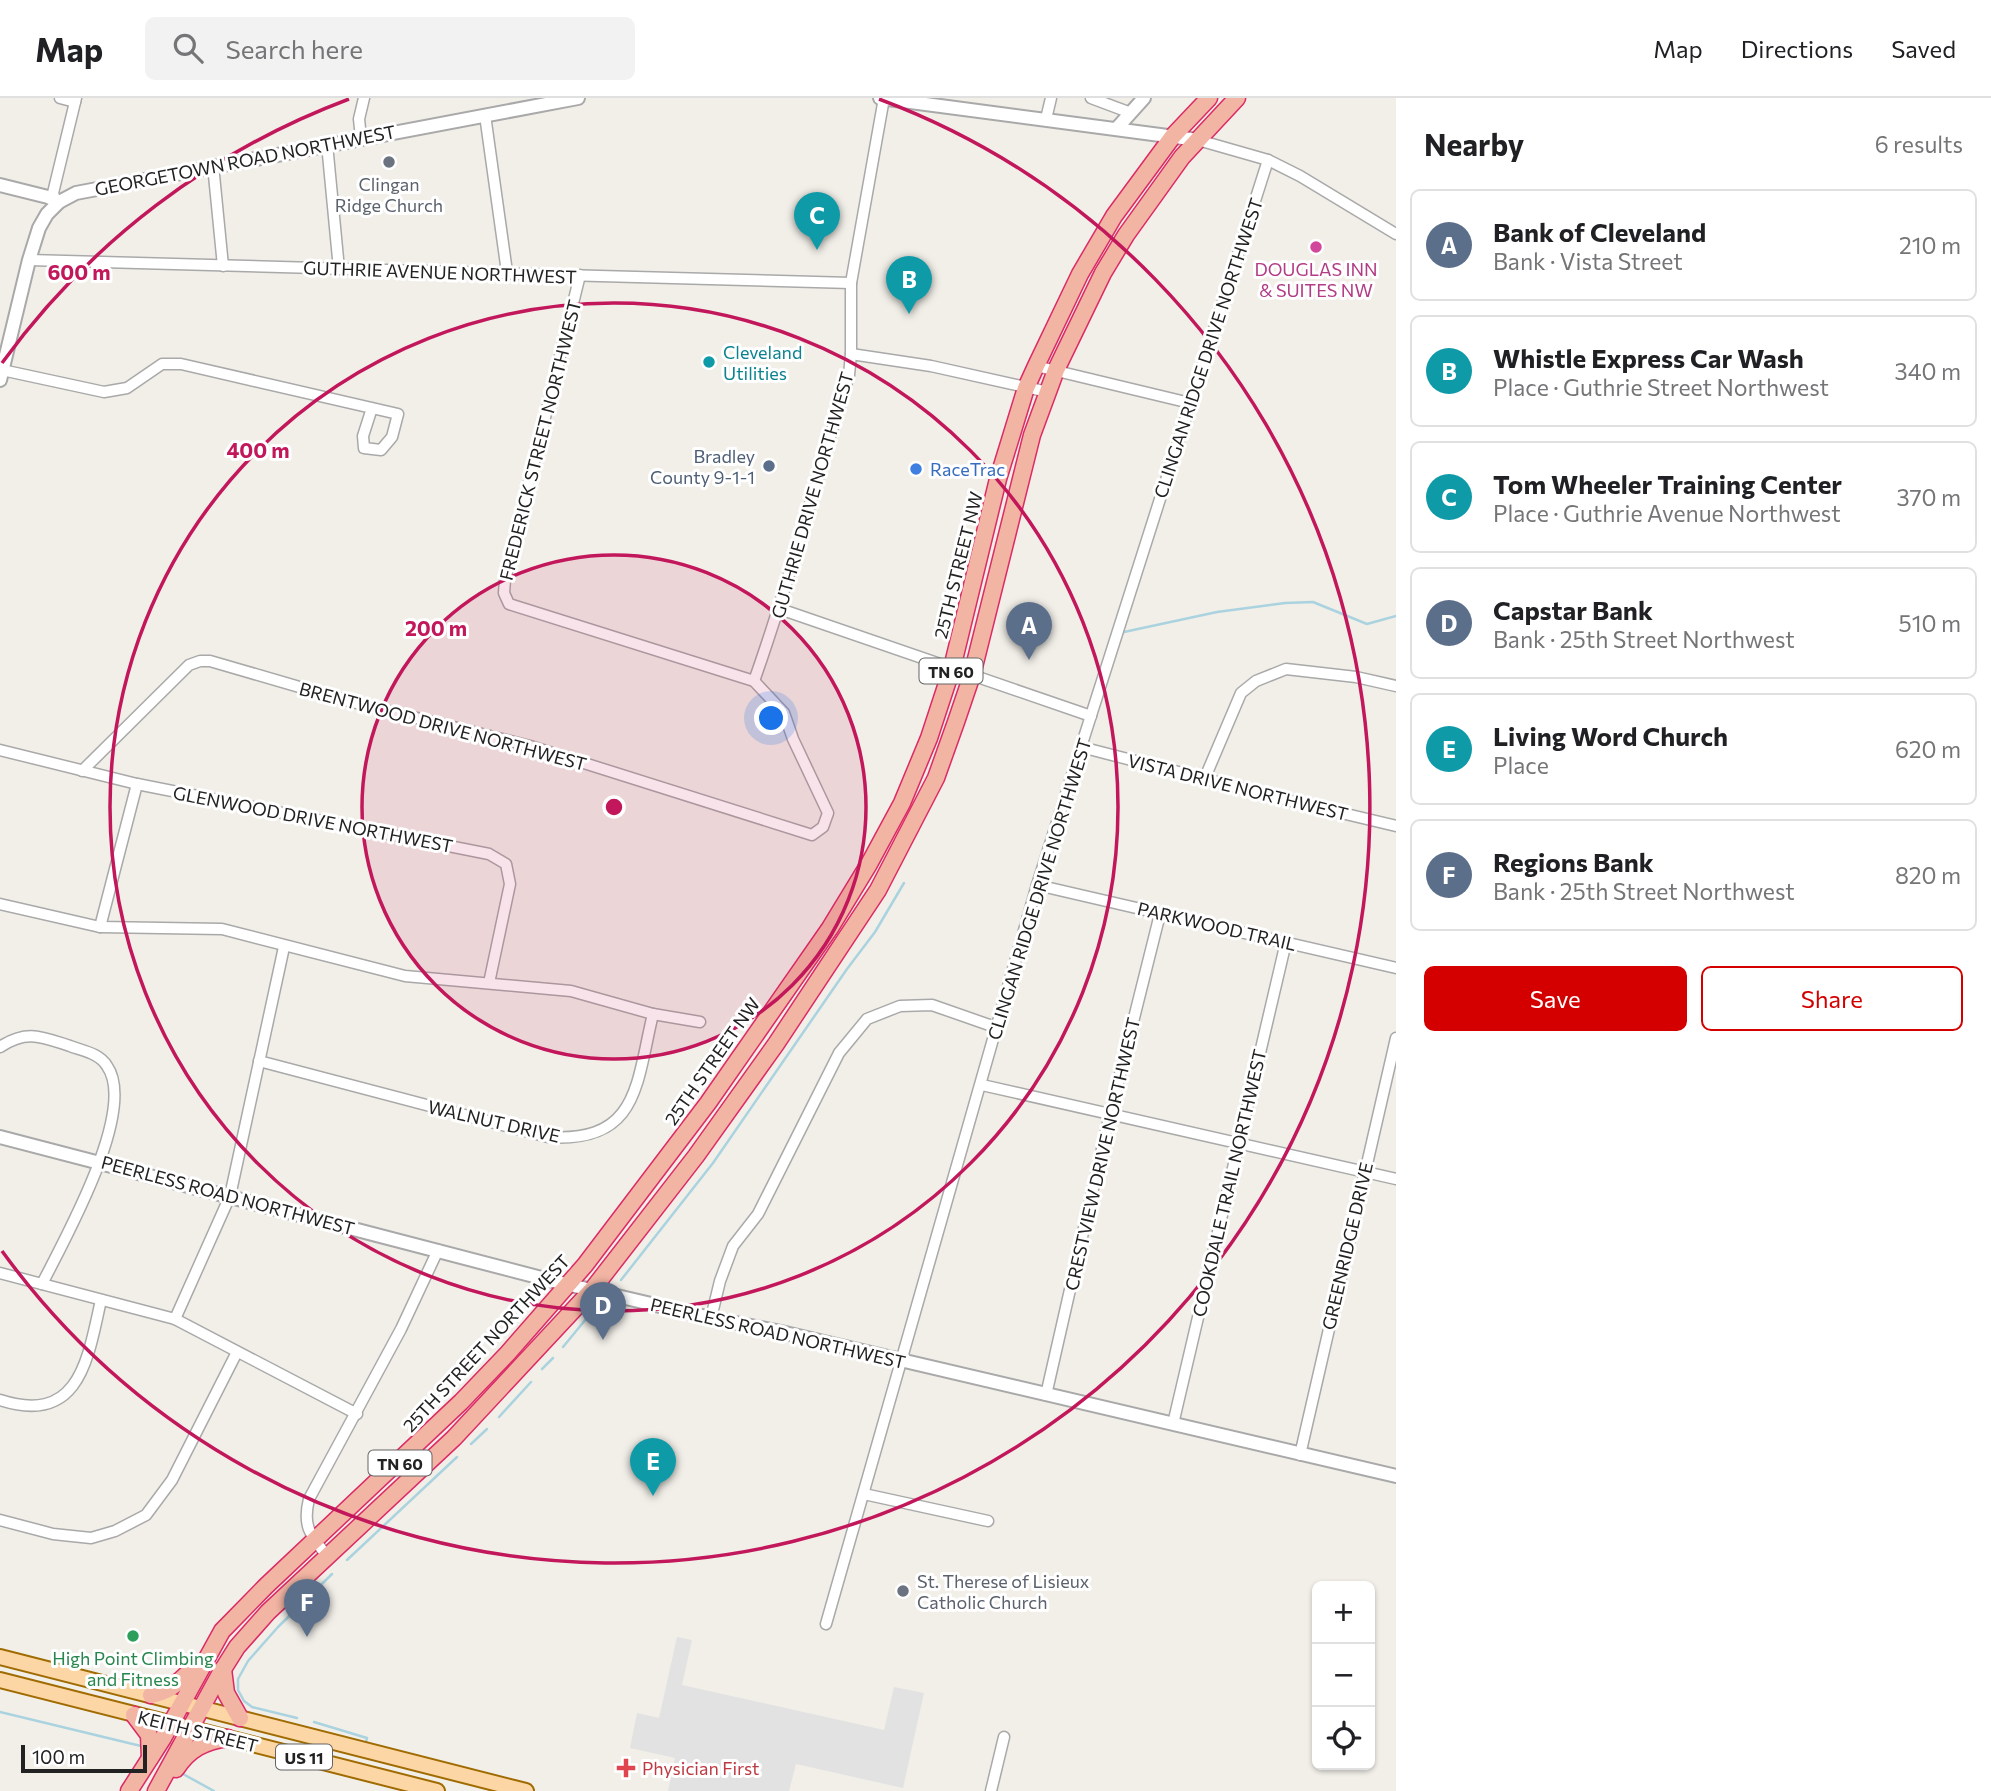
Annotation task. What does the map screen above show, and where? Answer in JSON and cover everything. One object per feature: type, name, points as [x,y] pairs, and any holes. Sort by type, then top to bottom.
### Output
[{"type":"highway","name":"TN 60","points":[[1173,136],[1209,98]]},
{"type":"highway","name":"TN 60","points":[[158,1791],[190,1728],[237,1647],[268,1612],[454,1438],[592,1290],[696,1156],[776,1044],[878,890],[936,778],[972,675],[1032,435],[1056,370],[1103,273],[1156,191],[1237,98]]},
{"type":"highway","name":"25TH STREET NW","points":[[655,1173],[708,1103],[823,938],[869,864],[902,803],[929,738],[952,668],[998,479],[1026,388],[1080,274],[1114,216],[1173,136]]},
{"type":"highway","name":"25TH STREET NORTHWEST","points":[[129,1791],[171,1724],[203,1661],[230,1621],[461,1402],[508,1353],[585,1265],[655,1173]]},
{"type":"highway","points":[[151,1695],[166,1692],[203,1661]]},
{"type":"highway","points":[[223,1669],[226,1693],[240,1718]]},
{"type":"highway","points":[[134,1715],[149,1735],[150,1758]]},
{"type":"highway","points":[[158,1791],[185,1756],[204,1743],[228,1738]]},
{"type":"main road","name":"KEITH STREET","points":[[0,1657],[526,1791]]},
{"type":"main road","name":"KEITH STREET","points":[[0,1680],[437,1791]]},
{"type":"street","points":[[57,200],[53,193],[76,100],[60,98]]},
{"type":"street","points":[[361,138],[359,119],[364,98]]},
{"type":"street","name":"GEORGETOWN ROAD NORTHWEST","points":[[57,200],[76,193],[213,166],[578,98]]},
{"type":"street","points":[[882,98],[921,101],[1198,140],[1268,160],[1396,233]]},
{"type":"street","name":"GUTHRIE DRIVE NORTHWEST","points":[[754,681],[780,609],[849,375],[851,283],[882,98]]},
{"type":"street","points":[[1046,119],[1051,98]]},
{"type":"street","points":[[1091,98],[1131,113]]},
{"type":"street","points":[[1117,128],[1144,98]]},
{"type":"street","points":[[485,115],[507,272]]},
{"type":"street","points":[[327,144],[339,269]]},
{"type":"street","name":"CLINGAN RIDGE DRIVE NORTHWEST","points":[[826,1624],[903,1362],[1037,885],[1268,160]]},
{"type":"street","points":[[213,166],[223,266]]},
{"type":"street","points":[[0,185],[57,200]]},
{"type":"street","points":[[57,200],[39,228],[4,339],[1,375],[104,392],[127,388],[162,364],[181,364],[372,408],[398,414],[392,437],[381,450],[364,448],[363,436],[372,408]]},
{"type":"street","name":"GUTHRIE AVENUE NORTHWEST","points":[[29,260],[851,283]]},
{"type":"street","name":"FREDERICK STREET NORTHWEST","points":[[580,275],[504,593],[509,604],[754,681]]},
{"type":"street","points":[[851,354],[931,366],[1048,391]]},
{"type":"street","points":[[1035,366],[1191,403]]},
{"type":"street","points":[[780,609],[1091,716]]},
{"type":"street","name":"BRENTWOOD DRIVE NORTHWEST","points":[[82,771],[188,665],[210,661],[344,700],[530,746],[813,835],[822,827],[828,813],[793,739],[784,713],[754,681]]},
{"type":"street","points":[[1204,780],[1241,693],[1256,681],[1286,668],[1356,677],[1396,686]]},
{"type":"street","name":"VISTA DRIVE NORTHWEST","points":[[1081,747],[1396,826]]},
{"type":"street","name":"GLENWOOD DRIVE NORTHWEST","points":[[0,750],[137,784],[489,853],[506,864],[510,884],[489,983]]},
{"type":"street","points":[[100,927],[137,784]]},
{"type":"street","name":"PARKWOOD TRAIL","points":[[1037,885],[1396,968]]},
{"type":"street","points":[[0,904],[100,927],[222,929],[405,976],[571,991],[653,1014],[701,1022]]},
{"type":"street","name":"CRESTVIEW DRIVE NORTHWEST","points":[[1046,1395],[1110,1114],[1160,914]]},
{"type":"street","name":"COOKDALE TRAIL NORTHWEST","points":[[1173,1424],[1286,942]]},
{"type":"street","points":[[176,1318],[230,1196],[284,947]]},
{"type":"street","points":[[711,1318],[720,1281],[733,1246],[758,1214],[839,1053],[867,1019],[900,1006],[932,1005],[998,1028]]},
{"type":"street","name":"WALNUT DRIVE","points":[[259,1061],[534,1133],[570,1138],[591,1135],[606,1128],[624,1114],[633,1097],[653,1014]]},
{"type":"street","points":[[0,1047],[14,1037],[43,1037],[96,1055],[107,1066],[114,1083],[116,1105],[100,1162],[43,1284]]},
{"type":"street","name":"GREENRIDGE DRIVE","points":[[1300,1455],[1396,1038]]},
{"type":"street","points":[[982,1085],[1396,1179]]},
{"type":"street","name":"PEERLESS ROAD NORTHWEST","points":[[0,1137],[568,1285],[782,1332],[1396,1476]]},
{"type":"street","points":[[328,1557],[306,1527],[306,1511],[310,1499],[401,1329],[438,1250]]},
{"type":"street","points":[[0,1273],[176,1318],[357,1414]]},
{"type":"street","points":[[0,1400],[32,1407],[56,1400],[73,1387],[88,1359],[101,1300]]},
{"type":"street","points":[[0,1520],[53,1534],[91,1538],[115,1531],[146,1515],[172,1480],[237,1352]]},
{"type":"street","points":[[863,1494],[988,1521]]},
{"type":"street","points":[[22,1686],[28,1664]]},
{"type":"street","points":[[991,1791],[1004,1737]]},
{"type":"shaded area","points":[[677,1637],[692,1640],[682,1685],[884,1730],[894,1687],[924,1693],[903,1788],[796,1764],[789,1791],[668,1791],[675,1758],[630,1748],[637,1713],[659,1718]]},
{"type":"waterway","points":[[1124,632],[1217,612],[1285,603],[1313,602],[1367,624],[1396,616]]},
{"type":"waterway","points":[[621,1280],[713,1163],[875,932],[904,883]]},
{"type":"waterway","points":[[563,1347],[600,1302]]},
{"type":"waterway","points":[[542,1369],[553,1358]]},
{"type":"waterway","points":[[499,1417],[531,1382]]},
{"type":"waterway","points":[[471,1444],[487,1429]]},
{"type":"waterway","points":[[347,1560],[457,1457]]},
{"type":"waterway","points":[[297,1718],[252,1707],[244,1701],[238,1690],[238,1679],[248,1661],[278,1627],[332,1574]]},
{"type":"waterway","points":[[0,1712],[141,1746]]},
{"type":"waterway","points":[[314,1722],[367,1738],[366,1742]]},
{"type":"waterway","points":[[183,1774],[214,1791]]},
{"type":"place","name":"Clingan Ridge Church","points":[[389,162]]},
{"type":"place","name":"DOUGLAS INN & SUITES NW","points":[[1316,247]]},
{"type":"place","name":"Tom Wheeler Training Center","points":[[817,250]]},
{"type":"place","name":"Whistle Express Car Wash","points":[[909,314]]},
{"type":"place","name":"Cleveland Utilities","points":[[709,362]]},
{"type":"place","name":"Bradley County 9-1-1","points":[[769,466]]},
{"type":"place","name":"RaceTrac","points":[[916,469]]},
{"type":"place","name":"Bank of Cleveland","points":[[1029,660]]},
{"type":"place","name":"Capstar Bank","points":[[603,1340]]},
{"type":"place","name":"Living Word Church","points":[[653,1496]]},
{"type":"place","name":"St. Therese of Lisieux Catholic Church","points":[[903,1591]]},
{"type":"place","name":"High Point Climbing and Fitness","points":[[133,1636]]},
{"type":"place","name":"Regions Bank","points":[[307,1637]]},
{"type":"place","name":"Physician First","points":[[626,1768]]}]
